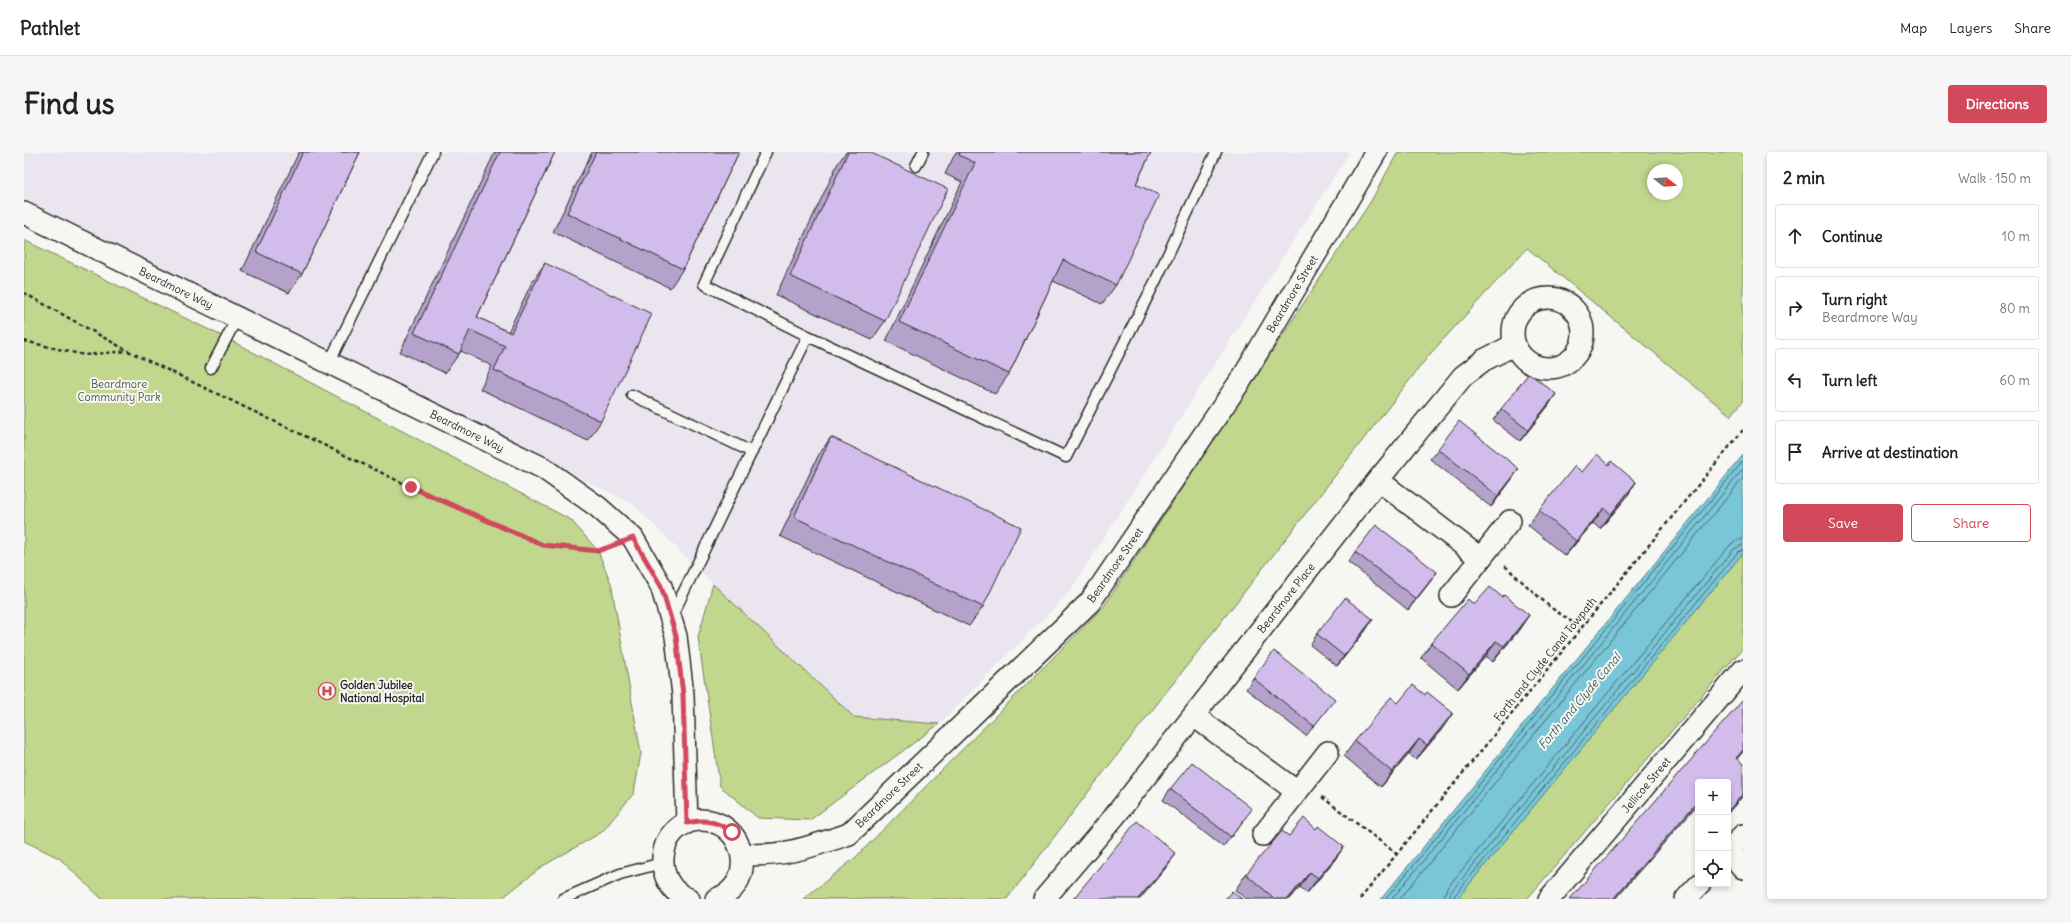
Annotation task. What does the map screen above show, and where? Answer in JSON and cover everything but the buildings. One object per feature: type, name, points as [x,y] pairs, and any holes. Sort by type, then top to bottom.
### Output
[{"type":"street","name":"Beardmore Street","points":[[743,854],[762,856],[801,850],[848,834],[1090,602],[1243,377],[1376,152]]},
{"type":"street","name":"Beardmore Way","points":[[24,213],[543,468],[598,507],[633,538],[661,586],[676,636],[683,695],[687,823]]},
{"type":"street","name":"Beardmore Place","points":[[1044,899],[1114,817],[1378,480],[1463,376],[1484,360],[1514,345]]},
{"type":"street","points":[[1378,480],[1480,558]]},
{"type":"street","points":[[1451,596],[1510,521]]},
{"type":"street","name":"Jellicoe Street","points":[[1549,899],[1743,670]]},
{"type":"street","points":[[1194,716],[1296,791]]},
{"type":"street","points":[[1263,835],[1328,752]]},
{"type":"street","points":[[683,898],[672,888],[664,876],[662,863],[663,850],[668,839],[676,830],[687,823],[699,820],[710,821],[722,825],[732,832],[739,842],[743,854],[743,867],[739,879],[731,890],[716,899]]},
{"type":"street","points":[[1729,851],[1743,835]]},
{"type":"street","points":[[1731,855],[1743,868]]},
{"type":"street","points":[[1686,899],[1697,887]]},
{"type":"lane","points":[[329,363],[432,152]]},
{"type":"lane","points":[[766,152],[704,284],[808,336],[1066,457],[1154,282],[1216,152]]},
{"type":"lane","points":[[916,166],[923,152]]},
{"type":"lane","points":[[211,368],[237,318]]},
{"type":"lane","points":[[671,618],[808,336]]},
{"type":"lane","points":[[632,395],[752,452]]},
{"type":"lane","points":[[563,899],[620,874],[662,863]]},
{"type":"path","points":[[24,293],[128,351],[411,487],[543,545],[598,551],[633,538]]},
{"type":"path","points":[[24,341],[84,355],[128,351]]},
{"type":"path","name":"Forth and Clyde Canal Towpath","points":[[1360,899],[1743,430]]},
{"type":"path","points":[[1480,558],[1504,564],[1550,607],[1581,628]]},
{"type":"path","points":[[1296,791],[1320,795],[1397,854]]},
{"type":"shaded area","points":[[24,152],[1350,152],[1068,594],[939,724],[854,717],[713,584],[634,505],[24,206]]},
{"type":"green space","points":[[1398,152],[1743,152],[1743,401],[1731,416],[1527,248],[1430,354],[1093,786],[1007,899],[803,899],[855,858],[1104,606],[1371,201]]},
{"type":"green space","name":"Golden Jubilee National Hospital","points":[[24,240],[226,338],[571,520],[598,551],[611,583],[641,753],[634,793],[602,832],[543,866],[501,899],[102,899],[59,858],[24,841]]},
{"type":"green space","points":[[1743,553],[1743,648],[1527,899],[1457,899]]},
{"type":"green space","points":[[713,584],[854,717],[939,724],[810,820],[758,818],[720,786],[698,637]]},
{"type":"water","name":"Forth and Clyde Canal","points":[[1743,455],[1743,553],[1457,899],[1381,899]]},
{"type":"place","name":"Golden Jubilee National Hospital","points":[[327,691]]},
{"type":"route","points":[[411,487],[543,545],[598,551],[633,538],[661,586],[676,636],[683,695],[687,823],[699,820],[710,821],[722,825],[732,832]]},
{"type":"park label","name":"Beardmore Community Park","points":[[119,390]]}]
